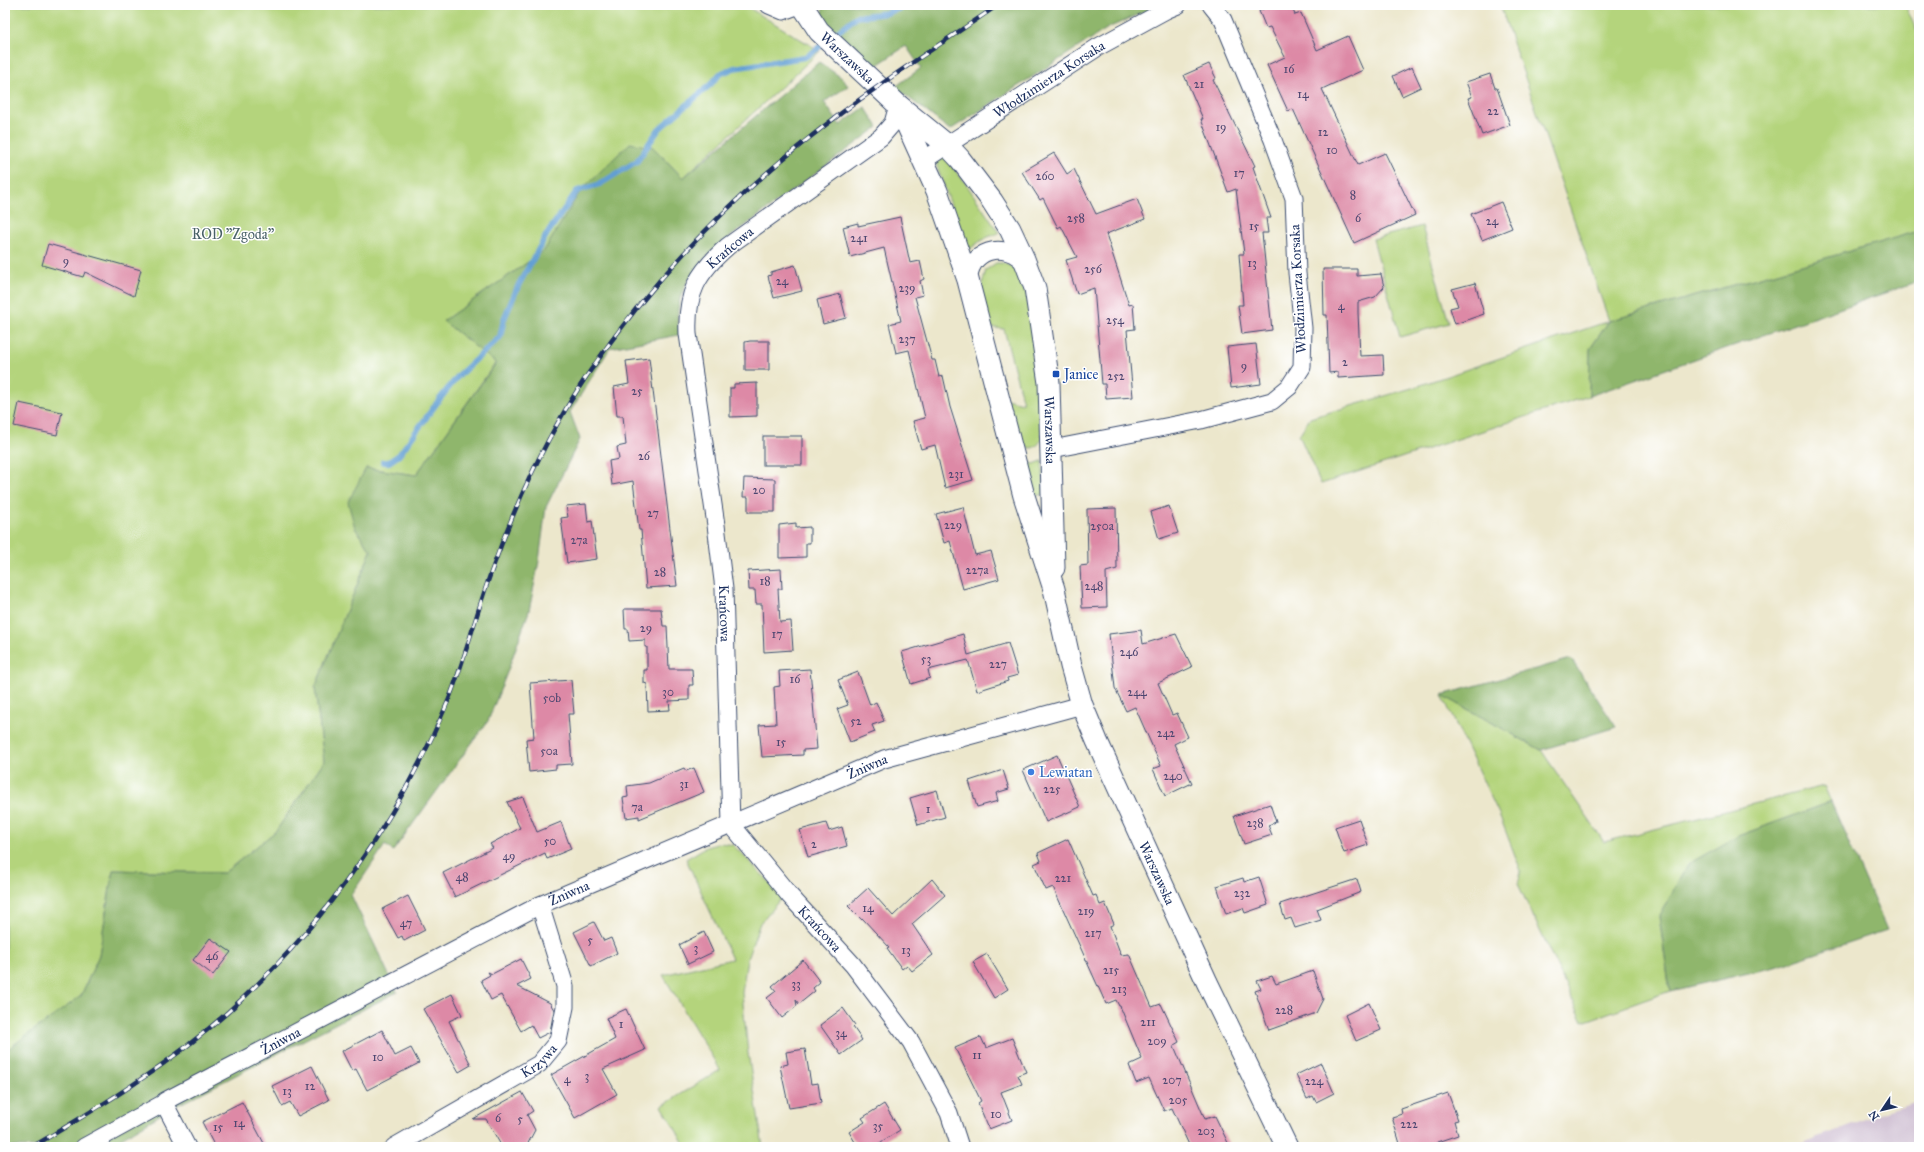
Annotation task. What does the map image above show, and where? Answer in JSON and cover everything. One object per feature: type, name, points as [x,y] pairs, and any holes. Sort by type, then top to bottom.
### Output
[{"type":"street","points":[[769,5],[783,11],[801,5]]},
{"type":"street","name":"Warszawska","points":[[801,5],[826,37],[898,105],[947,145],[973,174],[1010,229],[1030,273],[1035,288],[1049,383],[1052,450],[1054,589]]},
{"type":"street","name":"Włodzimierza Korsaka","points":[[924,160],[1098,47],[1178,5]]},
{"type":"street","name":"Włodzimierza Korsaka","points":[[1052,450],[1201,420],[1272,401],[1289,387],[1302,366],[1303,328],[1297,273],[1294,198],[1273,140],[1223,20],[1211,5]]},
{"type":"street","name":"Warszawska","points":[[898,105],[924,160],[953,235],[971,291]]},
{"type":"street","name":"Krańcowa","points":[[898,105],[893,123],[881,137],[718,255],[700,275],[689,302],[688,334],[724,589],[731,824],[790,896],[853,965],[911,1042],[949,1113],[960,1147]]},
{"type":"street","name":"Warszawska","points":[[1030,273],[1021,258],[1007,250],[990,251],[982,255],[972,267],[969,283],[1024,496],[1054,589],[1071,666],[1082,704],[1097,741],[1207,982],[1287,1147]]},
{"type":"street","name":"Żniwna","points":[[84,1147],[172,1098],[540,905],[884,759],[1082,704]]},
{"type":"street","name":"Krzywa","points":[[394,1147],[539,1064],[558,1041],[565,1007],[565,986],[540,905]]},
{"type":"street","points":[[164,1103],[187,1147]]},
{"type":"shaded area","points":[[1919,1102],[1919,1147],[1793,1147],[1878,1114]]},
{"type":"green space","name":"ROD \"Zgoda\"","points":[[5,5],[744,5],[820,51],[683,178],[653,147],[581,190],[544,251],[443,321],[496,362],[416,475],[366,468],[355,528],[371,551],[315,688],[324,761],[276,831],[224,873],[113,870],[99,955],[81,996],[5,1144]]},
{"type":"green space","points":[[823,5],[1160,5],[1108,28],[950,130],[895,87],[921,68],[906,46],[874,67],[822,19]]},
{"type":"green space","points":[[1500,5],[1905,5],[1919,36],[1919,231],[1609,321]]},
{"type":"green space","points":[[819,62],[842,78],[848,86],[824,102],[840,125],[865,107],[878,127],[715,249],[694,272],[683,290],[678,310],[679,335],[610,348],[570,412],[580,439],[546,507],[539,561],[529,611],[488,721],[393,851],[385,845],[351,895],[397,992],[172,1108],[106,1147],[5,1147],[5,1051],[81,996],[99,955],[113,870],[224,873],[276,831],[324,761],[315,688],[371,551],[355,528],[348,502],[366,468],[416,475],[496,363],[443,321],[544,251],[581,190],[630,143],[653,147],[683,178]]},
{"type":"green space","points":[[944,157],[964,181],[999,233],[990,236],[969,250],[967,250],[936,163]]},
{"type":"green space","points":[[1422,226],[1449,323],[1400,337],[1373,239]]},
{"type":"green space","points":[[1919,231],[1919,281],[1589,396],[1590,349],[1609,321]]},
{"type":"green space","points":[[996,263],[1003,263],[1014,267],[1021,279],[1027,296],[1036,339],[1042,439],[1038,445],[1033,448],[1027,448],[1020,445],[1006,399],[1023,403],[1004,329],[987,327],[980,291],[986,270]]},
{"type":"green space","points":[[1609,321],[1590,349],[1589,396],[1321,484],[1299,435],[1310,418],[1412,388]]},
{"type":"green space","points":[[1023,461],[1034,464],[1042,461],[1044,493],[1042,495],[1033,495]]},
{"type":"green space","points":[[1571,659],[1616,727],[1541,750],[1442,695]]},
{"type":"green space","points":[[1442,695],[1541,750],[1604,842],[1824,786],[1831,802],[1738,836],[1659,917],[1670,991],[1583,1022],[1518,884],[1521,871],[1499,814]]},
{"type":"green space","points":[[1831,802],[1887,930],[1775,967],[1670,991],[1659,916],[1688,864],[1738,836]]},
{"type":"green space","points":[[721,843],[733,845],[783,896],[760,923],[747,959],[742,993],[748,1053],[763,1147],[686,1147],[662,1106],[720,1070],[663,975],[732,959],[686,859],[706,847]]},
{"type":"building","points":[[1272,5],[1291,5],[1295,15],[1301,13],[1317,50],[1348,36],[1363,70],[1322,89],[1358,165],[1385,153],[1415,215],[1354,243],[1293,109],[1288,111],[1267,65],[1285,57],[1270,27],[1266,28],[1259,11]]},
{"type":"building","points":[[1209,64],[1216,78],[1213,80],[1255,166],[1253,167],[1271,218],[1266,218],[1268,233],[1262,233],[1272,330],[1242,334],[1238,305],[1243,305],[1239,254],[1244,254],[1236,189],[1228,192],[1201,119],[1203,119],[1184,75]]},
{"type":"building","points":[[1412,67],[1421,87],[1402,96],[1393,76]]},
{"type":"building","points":[[1490,74],[1495,88],[1497,88],[1510,125],[1482,135],[1468,98],[1472,97],[1466,82]]},
{"type":"building","points":[[1054,153],[1067,174],[1074,169],[1096,214],[1137,199],[1145,219],[1106,234],[1129,305],[1133,304],[1135,329],[1127,330],[1133,397],[1106,399],[1105,384],[1102,384],[1094,288],[1077,294],[1066,260],[1077,257],[1061,226],[1058,228],[1043,198],[1040,200],[1022,172]]},
{"type":"building","points":[[1501,202],[1512,228],[1482,240],[1471,214]]},
{"type":"building","points":[[900,217],[910,263],[920,261],[924,279],[920,281],[923,295],[915,297],[932,360],[935,360],[939,377],[943,376],[950,407],[973,480],[945,488],[935,445],[921,449],[913,421],[925,418],[909,350],[896,353],[889,324],[901,321],[884,248],[850,257],[843,227],[858,223],[858,226]]},
{"type":"building","points":[[48,244],[141,270],[134,296],[85,272],[83,277],[42,265]]},
{"type":"building","points":[[795,265],[802,291],[774,298],[768,276],[771,275],[771,272]]},
{"type":"building","points":[[1323,269],[1357,269],[1357,276],[1381,274],[1384,287],[1375,297],[1358,302],[1358,313],[1360,356],[1383,355],[1384,375],[1338,378],[1338,372],[1329,373],[1327,315],[1324,315]]},
{"type":"building","points":[[1475,283],[1484,314],[1455,324],[1450,308],[1458,306],[1452,289]]},
{"type":"building","points":[[840,294],[846,318],[823,324],[817,300]]},
{"type":"building","points":[[769,341],[769,370],[745,370],[745,342]]},
{"type":"building","points":[[1256,344],[1261,384],[1231,388],[1227,347]]},
{"type":"building","points":[[649,358],[677,586],[646,588],[641,530],[639,530],[633,481],[612,485],[609,461],[619,459],[617,447],[626,445],[623,416],[617,416],[614,387],[629,384],[626,361]]},
{"type":"building","points":[[757,383],[757,416],[730,417],[730,388],[734,388],[734,384]]},
{"type":"building","points":[[19,403],[62,412],[57,435],[14,426]]},
{"type":"building","points":[[763,436],[802,436],[802,465],[763,465]]},
{"type":"building","points":[[744,478],[775,479],[775,512],[748,512],[748,497],[743,497]]},
{"type":"building","points":[[586,504],[588,522],[592,521],[597,559],[567,563],[561,518],[568,517],[566,506]]},
{"type":"building","points":[[1169,506],[1178,533],[1159,539],[1151,512]]},
{"type":"building","points":[[963,507],[975,555],[991,551],[999,579],[963,589],[950,541],[944,543],[936,514]]},
{"type":"building","points":[[1116,508],[1117,569],[1106,572],[1107,607],[1082,608],[1080,566],[1088,565],[1087,509]]},
{"type":"building","points":[[796,523],[796,528],[810,527],[810,543],[806,543],[806,557],[779,558],[779,525]]},
{"type":"building","points":[[781,569],[782,589],[778,589],[780,622],[791,621],[793,650],[764,652],[762,604],[756,604],[755,590],[749,590],[748,571]]},
{"type":"building","points":[[624,609],[661,609],[663,626],[667,626],[669,669],[692,669],[693,685],[689,685],[689,700],[669,701],[670,710],[648,711],[647,684],[644,683],[644,670],[647,670],[647,647],[645,647],[645,640],[629,641],[628,629],[625,629]]},
{"type":"building","points":[[1141,630],[1143,644],[1176,634],[1192,667],[1158,683],[1172,715],[1177,713],[1188,737],[1174,744],[1192,783],[1165,796],[1153,769],[1161,766],[1135,707],[1126,711],[1115,688],[1109,634]]},
{"type":"building","points":[[963,634],[968,655],[1008,643],[1018,675],[1007,678],[1008,681],[977,691],[968,660],[928,670],[930,678],[911,684],[902,652]]},
{"type":"building","points":[[810,669],[817,749],[803,750],[803,755],[762,757],[759,725],[776,724],[774,687],[780,686],[779,671]]},
{"type":"building","points":[[858,672],[870,705],[876,702],[884,721],[872,725],[875,732],[850,742],[837,709],[848,705],[838,680]]},
{"type":"building","points":[[571,680],[574,714],[568,714],[572,764],[556,765],[556,769],[529,772],[526,739],[534,738],[530,683]]},
{"type":"building","points":[[1057,755],[1080,807],[1046,822],[1023,770]]},
{"type":"building","points":[[684,768],[686,771],[694,768],[704,792],[639,819],[639,816],[626,818],[623,798],[628,797],[627,786],[649,783]]},
{"type":"building","points":[[1003,770],[1009,789],[996,793],[998,801],[977,807],[969,781]]},
{"type":"building","points":[[937,790],[945,817],[918,825],[910,798]]},
{"type":"building","points":[[523,797],[537,832],[561,822],[571,849],[547,859],[545,853],[455,897],[443,873],[493,848],[490,844],[520,828],[507,802]]},
{"type":"building","points":[[1270,804],[1276,822],[1268,825],[1272,835],[1244,844],[1234,816]]},
{"type":"building","points":[[1359,819],[1368,845],[1344,853],[1335,827]]},
{"type":"building","points":[[826,823],[829,831],[842,827],[847,846],[808,857],[800,830]]},
{"type":"building","points":[[1068,839],[1093,896],[1096,895],[1100,905],[1105,903],[1114,924],[1110,926],[1121,955],[1129,954],[1152,1007],[1161,1004],[1179,1042],[1174,1046],[1205,1119],[1215,1116],[1230,1147],[1190,1147],[1172,1108],[1164,1111],[1149,1078],[1136,1083],[1129,1065],[1142,1059],[1120,1006],[1116,1000],[1106,1004],[1053,887],[1046,890],[1034,864],[1041,861],[1038,853]]},
{"type":"building","points":[[1259,877],[1268,905],[1245,913],[1243,908],[1226,914],[1217,886],[1243,878],[1244,882]]},
{"type":"building","points":[[932,879],[945,895],[912,924],[933,955],[912,971],[907,965],[902,969],[887,948],[889,947],[863,919],[862,920],[848,906],[868,888],[893,916]]},
{"type":"building","points":[[1357,879],[1361,892],[1317,909],[1321,920],[1295,928],[1291,918],[1285,920],[1280,904]]},
{"type":"building","points":[[408,896],[425,930],[404,941],[402,936],[398,938],[382,909]]},
{"type":"building","points":[[594,922],[604,941],[611,938],[617,953],[591,966],[574,932]]},
{"type":"building","points":[[704,932],[713,952],[688,964],[679,945]]},
{"type":"building","points":[[210,938],[231,952],[213,975],[193,960]]},
{"type":"building","points":[[987,954],[1008,989],[994,998],[973,962]]},
{"type":"building","points":[[521,959],[531,979],[517,986],[550,1003],[554,1010],[550,1032],[538,1038],[531,1025],[521,1031],[501,995],[491,1000],[481,980],[490,975],[488,972],[492,974]]},
{"type":"building","points":[[803,960],[820,982],[813,988],[815,991],[799,1004],[796,1000],[797,1006],[782,1018],[767,998],[776,991],[772,986]]},
{"type":"building","points":[[1313,971],[1323,999],[1316,1013],[1269,1030],[1255,991],[1261,989],[1257,981],[1272,976],[1276,984]]},
{"type":"building","points":[[452,994],[462,1015],[449,1021],[471,1065],[459,1072],[423,1009]]},
{"type":"building","points":[[1369,1003],[1381,1030],[1356,1041],[1345,1015]]},
{"type":"building","points":[[843,1008],[855,1025],[853,1027],[862,1040],[841,1055],[820,1025]]},
{"type":"building","points":[[626,1009],[645,1050],[603,1069],[617,1094],[575,1118],[551,1075],[615,1039],[606,1018]]},
{"type":"building","points":[[382,1030],[395,1056],[411,1048],[419,1063],[367,1090],[356,1069],[352,1071],[342,1051]]},
{"type":"building","points":[[981,1037],[986,1048],[1012,1038],[1026,1072],[1018,1075],[1022,1084],[1001,1092],[1012,1120],[989,1129],[978,1103],[981,1101],[955,1048]]},
{"type":"building","points":[[805,1049],[811,1084],[818,1083],[821,1103],[789,1108],[780,1066],[788,1064],[786,1052]]},
{"type":"building","points":[[1321,1063],[1334,1093],[1316,1102],[1313,1096],[1307,1099],[1296,1075]]},
{"type":"building","points":[[312,1066],[329,1100],[298,1116],[290,1102],[282,1106],[272,1086]]},
{"type":"building","points":[[522,1092],[533,1111],[527,1115],[535,1130],[526,1147],[502,1147],[486,1119],[473,1119]]},
{"type":"building","points":[[1448,1093],[1458,1120],[1454,1121],[1458,1135],[1437,1142],[1439,1147],[1401,1147],[1392,1117],[1402,1114],[1401,1109]]},
{"type":"building","points":[[242,1102],[266,1147],[215,1147],[202,1122]]},
{"type":"building","points":[[884,1104],[900,1130],[873,1147],[858,1147],[849,1132],[865,1122],[862,1118]]},
{"type":"waterway","points":[[383,462],[389,462],[399,455],[458,376],[500,337],[504,319],[519,284],[547,234],[577,191],[600,184],[637,161],[659,129],[710,85],[720,74],[734,68],[805,57],[856,17],[887,13],[908,5]]},
{"type":"railway","points":[[32,1147],[108,1101],[158,1067],[182,1050],[228,1012],[263,979],[296,943],[356,868],[383,827],[407,786],[449,699],[502,542],[534,468],[573,396],[612,341],[662,277],[747,190],[809,138],[879,86],[998,5]]},
{"type":"place","name":"Janice","points":[[1056,374]]},
{"type":"place","name":"Lewiatan","points":[[1031,772]]}]
